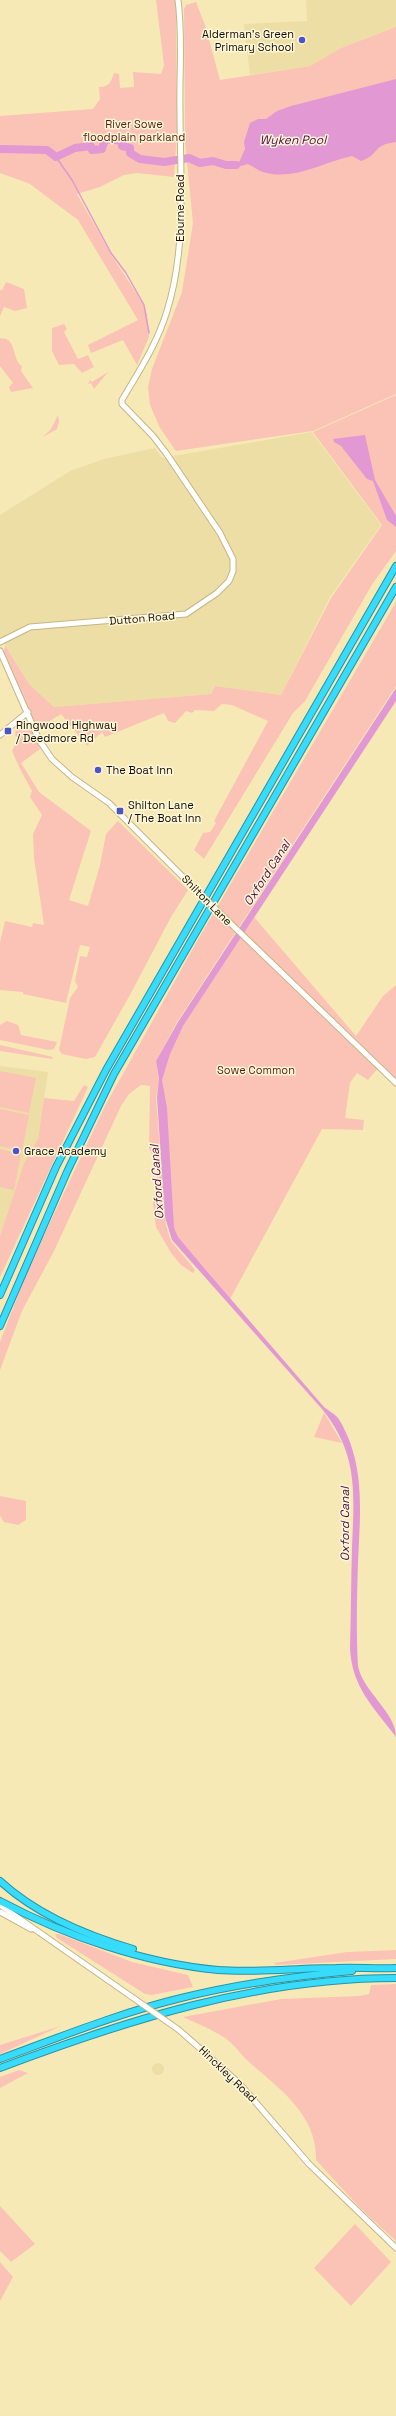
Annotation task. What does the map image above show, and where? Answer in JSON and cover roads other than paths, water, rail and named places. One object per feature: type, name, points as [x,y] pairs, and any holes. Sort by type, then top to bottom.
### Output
[{"type":"highway","points":[[0,1295],[56,1166],[106,1070],[396,566]]},
{"type":"highway","points":[[0,1326],[66,1172],[114,1074],[396,587]]},
{"type":"highway","points":[[0,1881],[46,1914],[72,1927],[148,1956]]},
{"type":"highway","points":[[0,1901],[31,1916],[90,1940],[148,1956],[218,1970],[393,1968]]},
{"type":"highway","points":[[0,2059],[94,2024],[181,1998],[267,1981],[393,1968]]},
{"type":"highway","points":[[0,2068],[124,2023],[230,1996],[310,1983],[396,1978]]},
{"type":"street","name":"Eburne Road","points":[[122,404],[122,400],[158,337],[173,292],[180,240],[178,0]]},
{"type":"street","name":"Dutton Road","points":[[0,642],[30,627],[186,614],[218,593],[232,576],[233,559],[220,533],[166,453],[153,436],[122,404]]},
{"type":"street","name":"Shilton Lane","points":[[0,651],[39,740],[58,766],[109,803],[190,884],[396,1083]]},
{"type":"street","points":[[0,736],[28,712]]},
{"type":"street","name":"Hinckley Road","points":[[0,1905],[33,1930],[179,2030],[239,2083],[309,2164],[396,2248]]},
{"type":"street","name":"Hinckley Road","points":[[0,1912],[33,1930]]},
{"type":"water","name":"Wyken Pool","points":[[396,79],[396,142],[383,145],[367,159],[361,161],[352,156],[299,172],[278,175],[259,171],[248,164],[237,167],[245,149],[244,142],[250,123],[258,119],[266,119],[277,111],[291,106]]},
{"type":"water","points":[[365,435],[375,480],[396,516],[396,527],[387,520],[373,481],[367,479],[341,446],[334,442],[333,439]]},
{"type":"water","points":[[396,688],[396,701],[183,1026],[170,1054],[162,1080],[167,1108],[174,1228],[178,1237],[324,1407],[335,1415],[340,1421],[348,1438],[354,1455],[360,1490],[357,1614],[358,1666],[366,1685],[391,1719],[395,1728],[396,1737],[372,1706],[359,1686],[352,1662],[350,1648],[353,1492],[352,1475],[343,1442],[322,1409],[172,1240],[165,1217],[157,1098],[159,1079],[156,1061],[178,1022]]},
{"type":"waterway","points":[[0,149],[47,150],[56,157],[75,148],[91,146],[92,150],[102,149],[105,139],[124,141],[122,146],[130,148],[130,153],[140,159],[164,162],[189,158],[200,163],[213,161],[226,165],[236,165]]},
{"type":"waterway","points":[[56,157],[72,180],[111,253],[126,273],[144,305],[149,333]]},
{"type":"place","name":"Alderman's Green Primary School","points":[[302,40]]},
{"type":"place","name":"Ringwood Highway / Deedmore Rd","points":[[8,731]]},
{"type":"place","name":"The Boat Inn","points":[[98,770]]},
{"type":"place","name":"Shilton Lane / The Boat Inn","points":[[120,811]]},
{"type":"place","name":"Grace Academy","points":[[16,1151]]},
{"type":"park label","name":"River Sowe floodplain parkland","points":[[134,130]]},
{"type":"park label","name":"Sowe Common","points":[[256,1070]]},
{"type":"water label","name":"Oxford Canal","points":[[267,873]]},
{"type":"water label","name":"Oxford Canal","points":[[157,1182]]},
{"type":"water label","name":"Oxford Canal","points":[[345,1524]]}]
